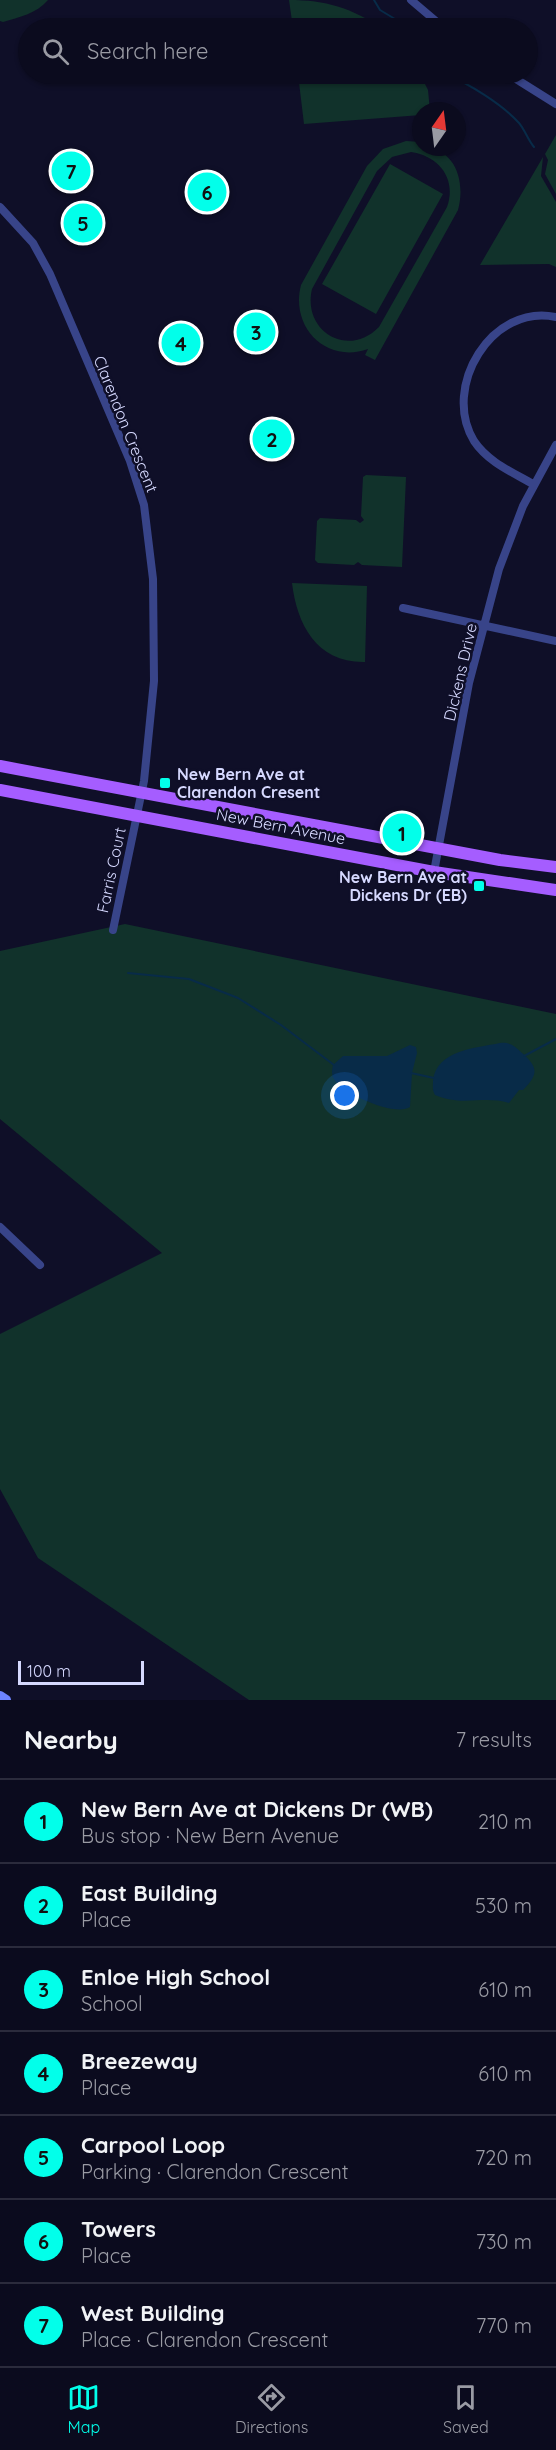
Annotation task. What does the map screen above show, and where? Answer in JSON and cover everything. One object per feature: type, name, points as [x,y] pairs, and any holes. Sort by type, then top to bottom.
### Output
[{"type":"main road","name":"New Bern Avenue","points":[[1,767],[438,848],[556,867]]},
{"type":"main road","name":"New Bern Avenue","points":[[0,790],[434,872],[556,890]]},
{"type":"main road","points":[[0,1696],[6,1700]]},
{"type":"street","points":[[411,0],[432,18]]},
{"type":"street","points":[[524,84],[556,104]]},
{"type":"street","name":"Clarendon Crescent","points":[[0,207],[33,243],[50,274],[141,491],[152,558],[156,644],[151,722],[137,816]]},
{"type":"street","points":[[533,484],[486,456],[476,443],[465,421],[464,398],[472,369],[494,334],[523,316],[556,316]]},
{"type":"street","name":"Dickens Drive","points":[[434,872],[469,683],[484,626],[511,533],[533,484],[556,445]]},
{"type":"street","points":[[403,608],[556,641]]},
{"type":"street","name":"Farris Court","points":[[112,930],[137,816]]},
{"type":"street","points":[[0,1227],[40,1265]]},
{"type":"green space","points":[[0,0],[48,0],[33,12],[3,22],[0,21]]},
{"type":"green space","points":[[289,0],[327,4],[349,10],[365,18],[292,18]]},
{"type":"green space","points":[[299,84],[425,84],[429,102],[412,102],[412,116],[304,124]]},
{"type":"green space","points":[[556,135],[556,194],[545,174],[548,160],[545,154]]},
{"type":"green space","points":[[406,141],[412,141],[412,152],[392,157],[377,171],[312,289],[311,304],[314,317],[330,336],[342,340],[354,340],[367,336],[379,327],[447,207],[450,187],[447,178],[443,170],[426,156],[446,156],[450,159],[459,177],[460,188],[458,210],[375,360],[365,355],[368,349],[353,352],[338,351],[325,346],[306,328],[299,300],[301,285],[367,166],[383,149]]},
{"type":"green space","points":[[543,157],[541,176],[556,202],[556,267],[549,264],[480,265]]},
{"type":"green space","points":[[390,164],[443,194],[376,314],[322,284]]},
{"type":"green space","points":[[366,475],[406,477],[402,567],[362,565],[358,562],[354,565],[318,563],[315,560],[317,521],[320,518],[356,520],[360,523],[364,520],[361,516],[363,477]]},
{"type":"green space","points":[[292,583],[367,586],[365,662],[348,661],[334,656],[312,639],[299,613]]},
{"type":"green space","points":[[125,924],[556,1014],[556,1700],[249,1700],[38,1558],[0,1489],[0,1334],[162,1253],[0,1119],[0,951]]},
{"type":"water","points":[[500,1043],[510,1044],[517,1048],[534,1067],[532,1079],[509,1103],[491,1100],[454,1100],[435,1095],[433,1081],[441,1063],[459,1052]]},
{"type":"water","points":[[410,1045],[416,1047],[417,1053],[412,1073],[410,1107],[393,1109],[370,1102],[339,1085],[333,1077],[333,1065],[343,1056],[387,1056]]},
{"type":"waterway","points":[[374,0],[380,10],[393,18]]},
{"type":"waterway","points":[[465,84],[504,109],[519,123],[534,147]]},
{"type":"waterway","points":[[128,973],[189,979],[238,998],[281,1025],[334,1065]]},
{"type":"waterway","points":[[524,1056],[556,1039]]},
{"type":"waterway","points":[[411,1073],[434,1078]]},
{"type":"place","name":"West Building","points":[[71,171]]},
{"type":"place","name":"Towers","points":[[207,192]]},
{"type":"place","name":"Carpool Loop","points":[[83,223]]},
{"type":"place","name":"Enloe High School","points":[[256,332]]},
{"type":"place","name":"Breezeway","points":[[181,343]]},
{"type":"place","name":"East Building","points":[[272,439]]},
{"type":"place","name":"New Bern Ave at Clarendon Cresent","points":[[165,783]]},
{"type":"place","name":"New Bern Ave at Dickens Dr (WB)","points":[[402,833]]},
{"type":"place","name":"New Bern Ave at Dickens Dr (EB)","points":[[479,886]]}]
